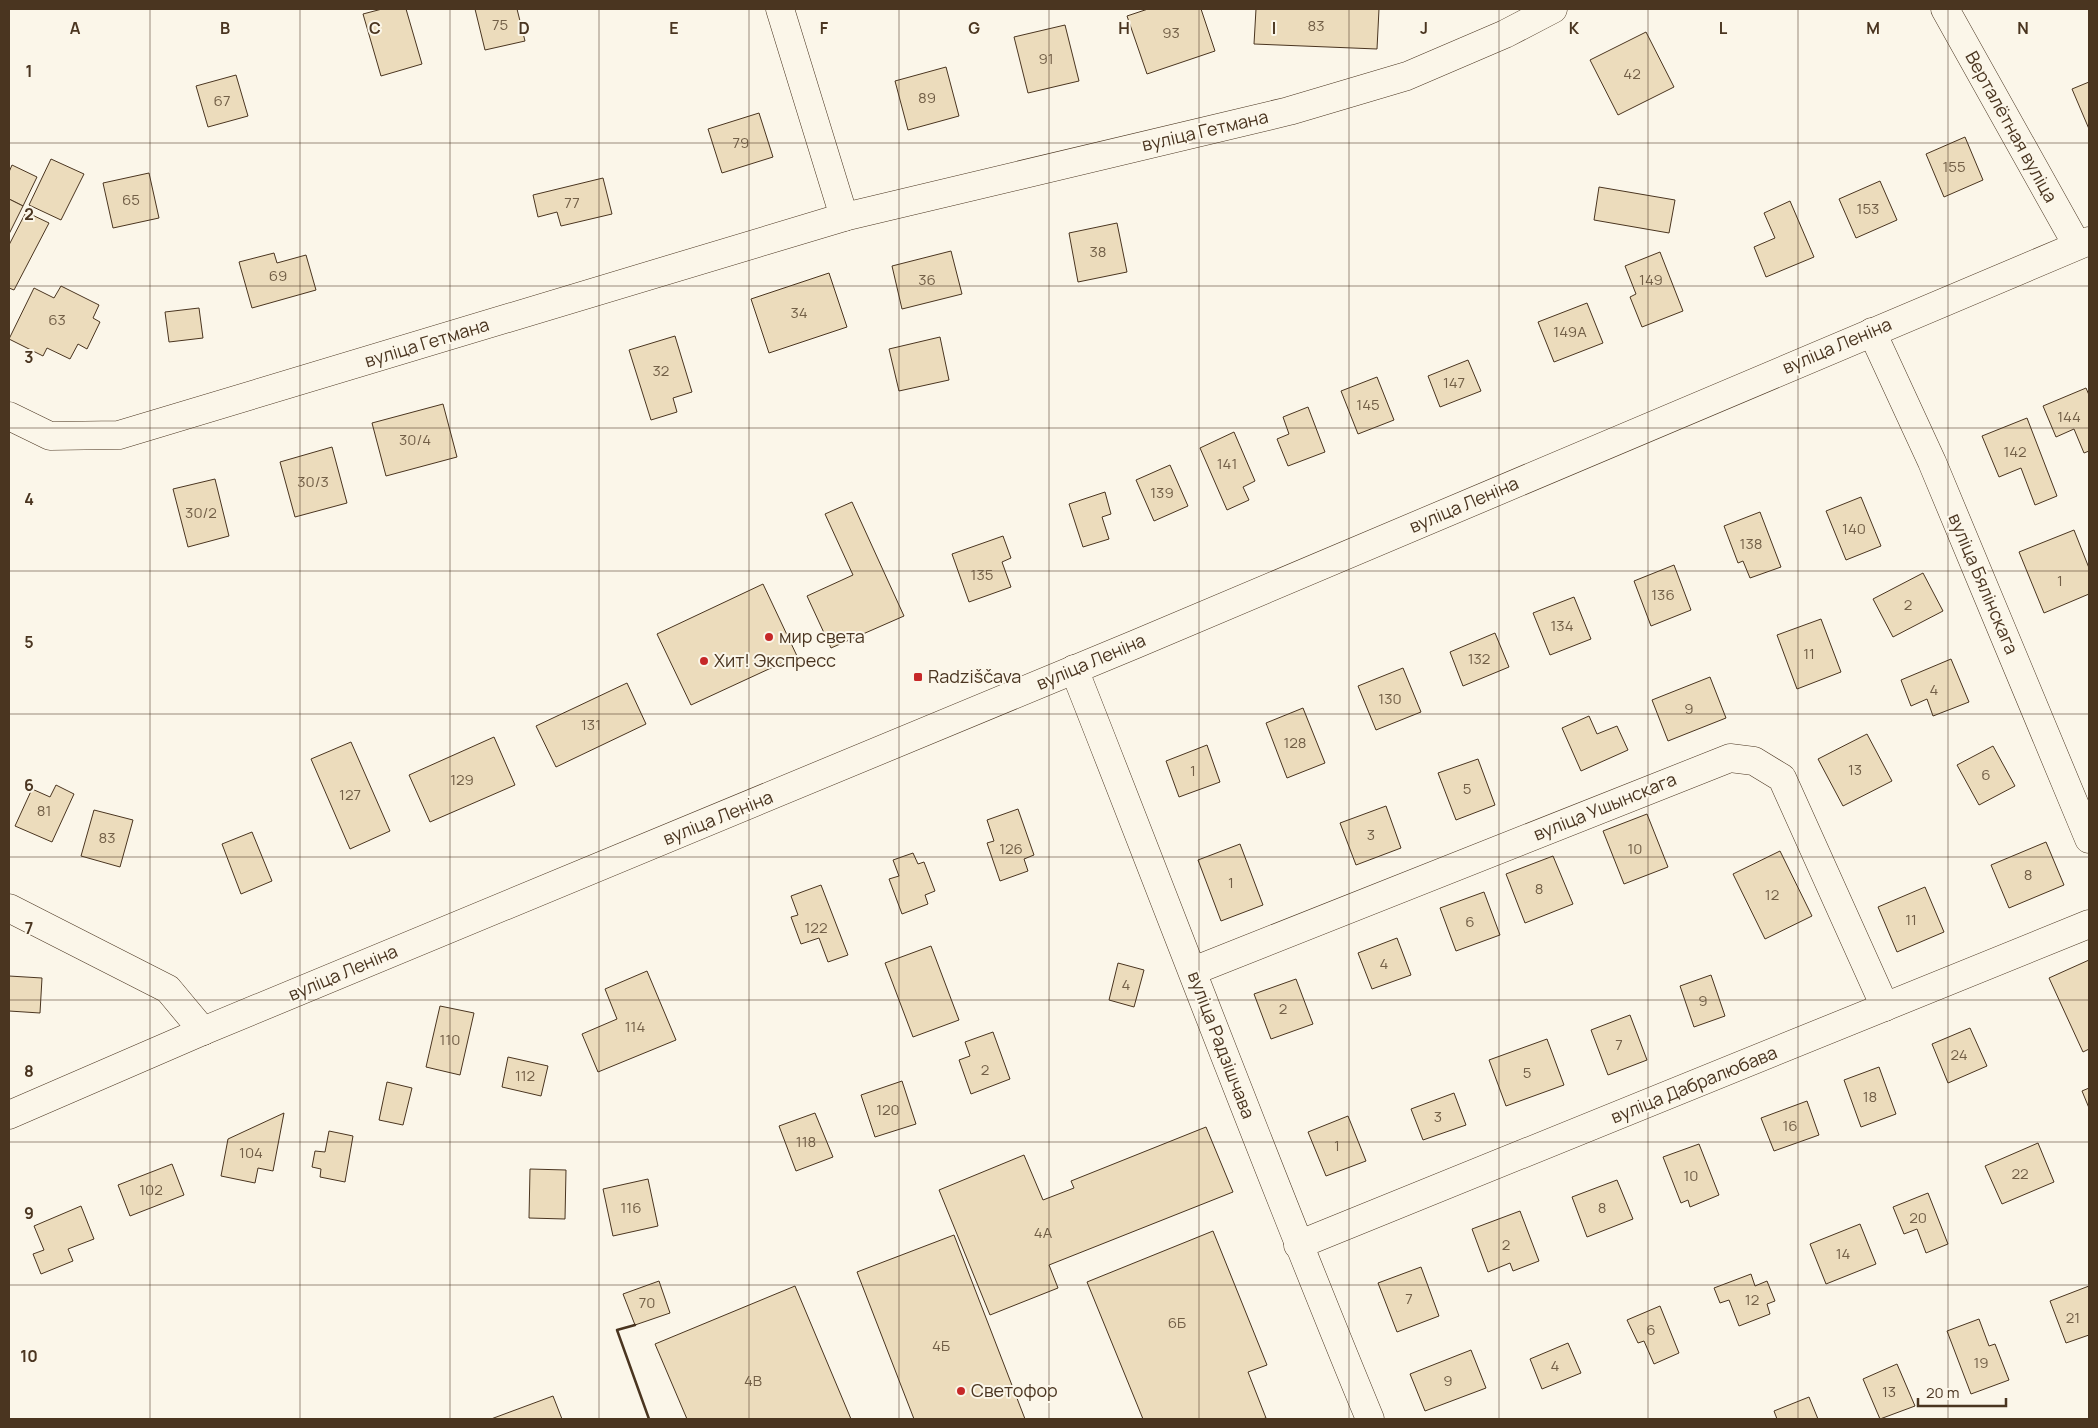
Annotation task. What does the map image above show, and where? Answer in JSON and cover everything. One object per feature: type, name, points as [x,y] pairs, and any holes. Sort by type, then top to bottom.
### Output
[{"type":"street","points":[[780,9],[844,217]]},
{"type":"street","name":"вуліца Гетмана","points":[[9,416],[50,436],[119,435],[844,217],[1289,111],[1407,76],[1505,34],[1553,9]]},
{"type":"street","name":"Верталётная вуліца","points":[[1945,9],[2083,243]]},
{"type":"street","name":"вуліца Леніна","points":[[9,1115],[203,1031],[1074,670],[2083,243]]},
{"type":"street","name":"вуліца Бялінскага","points":[[1872,332],[1932,462],[2089,839]]},
{"type":"street","name":"вуліца Радзішчава","points":[[1074,670],[1193,970],[1298,1245],[1370,1419]]},
{"type":"street","name":"вуліца Ушынскага","points":[[1193,970],[1730,758],[1754,761],[1782,778],[1884,1008]]},
{"type":"street","points":[[9,908],[168,989],[203,1031]]},
{"type":"street","name":"вуліца Дабралюбава","points":[[1298,1245],[2089,924]]},
{"type":"building","points":[[382,9],[406,9],[422,64],[381,76],[363,14]]},
{"type":"building","points":[[475,9],[517,9],[525,41],[485,50]]},
{"type":"building","points":[[1148,9],[1201,9],[1215,51],[1147,74],[1127,16]]},
{"type":"building","points":[[1256,9],[1379,9],[1377,49],[1254,44]]},
{"type":"building","points":[[1065,25],[1079,81],[1028,93],[1014,37]]},
{"type":"building","points":[[1646,32],[1674,87],[1618,115],[1590,60]]},
{"type":"building","points":[[946,67],[959,116],[908,130],[895,81]]},
{"type":"building","points":[[236,75],[248,116],[208,127],[196,86]]},
{"type":"building","points":[[2089,82],[2089,129],[2072,89]]},
{"type":"building","points":[[759,113],[773,157],[722,173],[708,129]]},
{"type":"building","points":[[1965,137],[1983,180],[1944,197],[1926,154]]},
{"type":"building","points":[[51,159],[84,174],[61,220],[29,205]]},
{"type":"building","points":[[12,165],[37,177],[23,206],[9,199],[9,172]]},
{"type":"building","points":[[149,173],[159,218],[113,228],[103,183]]},
{"type":"building","points":[[603,178],[612,214],[561,226],[557,212],[538,217],[533,195]]},
{"type":"building","points":[[1880,181],[1897,220],[1856,238],[1839,199]]},
{"type":"building","points":[[1599,187],[1675,200],[1669,233],[1594,220]]},
{"type":"building","points":[[9,199],[23,206],[9,234]]},
{"type":"building","points":[[1790,201],[1814,257],[1766,277],[1754,247],[1775,238],[1764,213]]},
{"type":"building","points":[[26,212],[49,223],[14,290],[9,288],[9,245]]},
{"type":"building","points":[[1117,223],[1127,272],[1078,282],[1069,233]]},
{"type":"building","points":[[951,251],[962,294],[902,309],[892,266]]},
{"type":"building","points":[[1660,252],[1683,311],[1642,327],[1630,297],[1636,294],[1625,266]]},
{"type":"building","points":[[274,253],[277,263],[306,255],[316,290],[252,308],[239,262]]},
{"type":"building","points":[[829,273],[847,327],[769,353],[751,299]]},
{"type":"building","points":[[61,286],[99,305],[93,318],[100,322],[87,349],[78,344],[70,359],[47,348],[43,356],[9,339],[34,288],[54,298]]},
{"type":"building","points":[[1587,303],[1603,343],[1554,362],[1538,322]]},
{"type":"building","points":[[199,308],[203,338],[169,342],[165,312]]},
{"type":"building","points":[[675,336],[692,392],[673,398],[677,412],[651,420],[629,350]]},
{"type":"building","points":[[940,337],[949,380],[899,391],[889,349]]},
{"type":"building","points":[[1468,360],[1481,391],[1440,407],[1428,376]]},
{"type":"building","points":[[1377,377],[1394,420],[1358,434],[1341,391]]},
{"type":"building","points":[[2086,388],[2089,395],[2089,451],[2084,453],[2074,429],[2056,437],[2043,406]]},
{"type":"building","points":[[443,404],[457,457],[386,476],[372,423]]},
{"type":"building","points":[[1308,407],[1325,452],[1288,466],[1277,439],[1289,434],[1283,417]]},
{"type":"building","points":[[2027,418],[2057,496],[2035,505],[2021,468],[1999,477],[1982,436]]},
{"type":"building","points":[[1234,432],[1255,481],[1243,487],[1249,500],[1227,510],[1200,448]]},
{"type":"building","points":[[332,447],[347,503],[295,517],[280,462]]},
{"type":"building","points":[[1170,465],[1188,506],[1154,521],[1136,480]]},
{"type":"building","points":[[215,479],[229,536],[188,547],[173,489]]},
{"type":"building","points":[[1105,492],[1111,514],[1102,517],[1109,539],[1083,547],[1069,504]]},
{"type":"building","points":[[1861,497],[1881,546],[1846,560],[1826,511]]},
{"type":"building","points":[[852,502],[904,616],[831,648],[807,596],[853,575],[825,514]]},
{"type":"building","points":[[1760,512],[1781,567],[1750,578],[1743,561],[1738,563],[1724,526]]},
{"type":"building","points":[[2074,530],[2089,568],[2089,594],[2044,613],[2019,552]]},
{"type":"building","points":[[1003,536],[1011,558],[1002,562],[1011,587],[969,602],[952,554]]},
{"type":"building","points":[[1674,565],[1691,610],[1651,626],[1634,581]]},
{"type":"building","points":[[1923,573],[1943,611],[1893,637],[1873,599]]},
{"type":"building","points":[[763,584],[797,656],[691,705],[657,634]]},
{"type":"building","points":[[1574,597],[1591,639],[1550,655],[1533,613]]},
{"type":"building","points":[[1821,619],[1841,672],[1797,689],[1777,635]]},
{"type":"building","points":[[1495,633],[1509,667],[1463,686],[1450,652]]},
{"type":"building","points":[[1951,659],[1969,702],[1933,716],[1927,699],[1911,706],[1901,680]]},
{"type":"building","points":[[1403,668],[1421,712],[1376,730],[1358,686]]},
{"type":"building","points":[[1710,677],[1726,718],[1668,741],[1652,700]]},
{"type":"building","points":[[627,683],[646,724],[556,767],[536,726]]},
{"type":"building","points":[[1303,708],[1325,763],[1287,778],[1266,723]]},
{"type":"building","points":[[1589,716],[1597,734],[1617,726],[1628,750],[1581,771],[1562,728]]},
{"type":"building","points":[[1867,734],[1892,781],[1843,806],[1818,759]]},
{"type":"building","points":[[494,737],[515,785],[430,822],[409,775]]},
{"type":"building","points":[[351,742],[390,831],[350,849],[311,759]]},
{"type":"building","points":[[1207,745],[1220,782],[1179,797],[1166,761]]},
{"type":"building","points":[[1993,746],[2015,786],[1979,805],[1957,765]]},
{"type":"building","points":[[1478,759],[1495,805],[1456,820],[1438,773]]},
{"type":"building","points":[[56,785],[74,794],[52,842],[15,826],[32,789],[50,797]]},
{"type":"building","points":[[1386,806],[1401,848],[1356,865],[1340,823]]},
{"type":"building","points":[[1018,809],[1034,855],[1024,859],[1028,871],[1000,881],[987,843],[994,841],[987,820]]},
{"type":"building","points":[[94,810],[133,820],[120,867],[81,856]]},
{"type":"building","points":[[1647,814],[1668,867],[1624,884],[1603,831]]},
{"type":"building","points":[[252,832],[272,881],[241,894],[222,844]]},
{"type":"building","points":[[2046,842],[2064,885],[2009,908],[1991,865]]},
{"type":"building","points":[[1240,844],[1263,905],[1221,921],[1198,860]]},
{"type":"building","points":[[1780,851],[1812,916],[1765,939],[1733,874]]},
{"type":"building","points":[[913,853],[918,864],[924,862],[935,891],[925,895],[928,904],[902,914],[889,879],[899,876],[893,860]]},
{"type":"building","points":[[1553,856],[1573,904],[1525,923],[1506,874]]},
{"type":"building","points":[[821,885],[848,955],[828,962],[819,938],[801,944],[791,917],[798,915],[791,896]]},
{"type":"building","points":[[1925,887],[1944,932],[1897,952],[1878,907]]},
{"type":"building","points":[[1484,892],[1500,935],[1456,951],[1440,908]]},
{"type":"building","points":[[1397,938],[1411,975],[1372,989],[1358,953]]},
{"type":"building","points":[[931,946],[959,1020],[913,1037],[885,963]]},
{"type":"building","points":[[2089,960],[2089,1049],[2083,1052],[2049,978]]},
{"type":"building","points":[[1118,963],[1144,970],[1134,1007],[1109,1000]]},
{"type":"building","points":[[647,971],[676,1040],[598,1072],[582,1034],[617,1019],[605,989]]},
{"type":"building","points":[[1711,975],[1725,1016],[1694,1027],[1680,986]]},
{"type":"building","points":[[9,976],[42,978],[40,1013],[9,1011]]},
{"type":"building","points":[[1296,979],[1313,1024],[1271,1039],[1254,994]]},
{"type":"building","points":[[440,1006],[474,1013],[460,1075],[426,1067]]},
{"type":"building","points":[[1630,1015],[1647,1060],[1608,1075],[1591,1030]]},
{"type":"building","points":[[1970,1028],[1987,1066],[1948,1083],[1932,1044]]},
{"type":"building","points":[[993,1032],[1010,1079],[971,1094],[959,1060],[970,1056],[965,1042]]},
{"type":"building","points":[[1547,1039],[1564,1085],[1506,1106],[1489,1060]]},
{"type":"building","points":[[508,1057],[548,1066],[541,1096],[502,1087]]},
{"type":"building","points":[[1879,1067],[1896,1114],[1861,1127],[1844,1080]]},
{"type":"building","points":[[902,1081],[916,1124],[875,1137],[861,1095]]},
{"type":"building","points":[[387,1082],[412,1088],[403,1125],[379,1120]]},
{"type":"building","points":[[2089,1088],[2089,1108],[2082,1091]]},
{"type":"building","points":[[1454,1093],[1466,1125],[1423,1140],[1411,1109]]},
{"type":"building","points":[[1807,1101],[1819,1135],[1774,1151],[1761,1118]]},
{"type":"building","points":[[284,1113],[273,1171],[258,1168],[255,1183],[221,1176],[228,1139]]},
{"type":"building","points":[[815,1113],[833,1157],[796,1171],[779,1126]]},
{"type":"building","points":[[1348,1116],[1366,1161],[1326,1176],[1308,1132]]},
{"type":"building","points":[[1206,1127],[1233,1192],[1049,1265],[1058,1288],[990,1315],[939,1190],[1024,1155],[1043,1200],[1074,1188],[1071,1181]]},
{"type":"building","points":[[329,1131],[353,1136],[345,1182],[320,1177],[321,1169],[312,1167],[315,1151],[325,1152]]},
{"type":"building","points":[[2038,1143],[2054,1182],[2002,1204],[1985,1166]]},
{"type":"building","points":[[1699,1144],[1719,1195],[1690,1207],[1688,1200],[1681,1203],[1663,1157]]},
{"type":"building","points":[[172,1164],[184,1195],[130,1216],[118,1185]]},
{"type":"building","points":[[530,1169],[566,1170],[565,1219],[529,1218]]},
{"type":"building","points":[[648,1179],[658,1226],[613,1236],[603,1189]]},
{"type":"building","points":[[1617,1180],[1633,1219],[1587,1237],[1572,1197]]},
{"type":"building","points":[[1928,1193],[1948,1244],[1926,1253],[1917,1229],[1904,1234],[1893,1207]]},
{"type":"building","points":[[81,1206],[94,1239],[68,1249],[73,1261],[41,1274],[33,1254],[44,1250],[34,1226]]},
{"type":"building","points":[[1520,1211],[1539,1261],[1513,1271],[1510,1263],[1488,1272],[1472,1229]]},
{"type":"building","points":[[1860,1224],[1876,1264],[1826,1284],[1810,1244]]},
{"type":"building","points":[[1213,1231],[1267,1365],[1248,1372],[1266,1418],[1143,1419],[1087,1282]]},
{"type":"building","points":[[954,1235],[1025,1419],[914,1419],[857,1272]]},
{"type":"building","points":[[1421,1267],[1439,1316],[1397,1332],[1378,1283]]},
{"type":"building","points":[[1751,1274],[1755,1286],[1767,1281],[1775,1301],[1767,1304],[1770,1314],[1739,1326],[1729,1300],[1720,1303],[1714,1288]]},
{"type":"building","points":[[659,1281],[670,1313],[635,1325],[623,1294]]},
{"type":"building","points":[[795,1286],[851,1419],[687,1419],[655,1344]]},
{"type":"building","points":[[2089,1286],[2089,1335],[2066,1343],[2050,1301]]},
{"type":"building","points":[[1660,1306],[1679,1353],[1654,1364],[1644,1341],[1638,1343],[1627,1320]]},
{"type":"building","points":[[1979,1319],[1989,1346],[1995,1344],[2009,1380],[1971,1394],[1947,1331]]},
{"type":"building","points":[[1568,1343],[1581,1373],[1542,1389],[1530,1359]]},
{"type":"building","points":[[1471,1350],[1486,1388],[1425,1411],[1410,1374]]},
{"type":"building","points":[[1897,1364],[1915,1406],[1880,1419],[1863,1379]]},
{"type":"building","points":[[553,1396],[562,1419],[491,1419]]},
{"type":"building","points":[[1809,1397],[1818,1419],[1777,1419],[1774,1411]]},
{"type":"wall","points":[[635,1325],[617,1330],[649,1419]]},
{"type":"place","name":"мир света","points":[[769,637]]},
{"type":"place","name":"Хит! Экспресс","points":[[704,661]]},
{"type":"place","name":"Radziščava","points":[[918,677]]},
{"type":"place","name":"Светофор","points":[[961,1391]]}]
